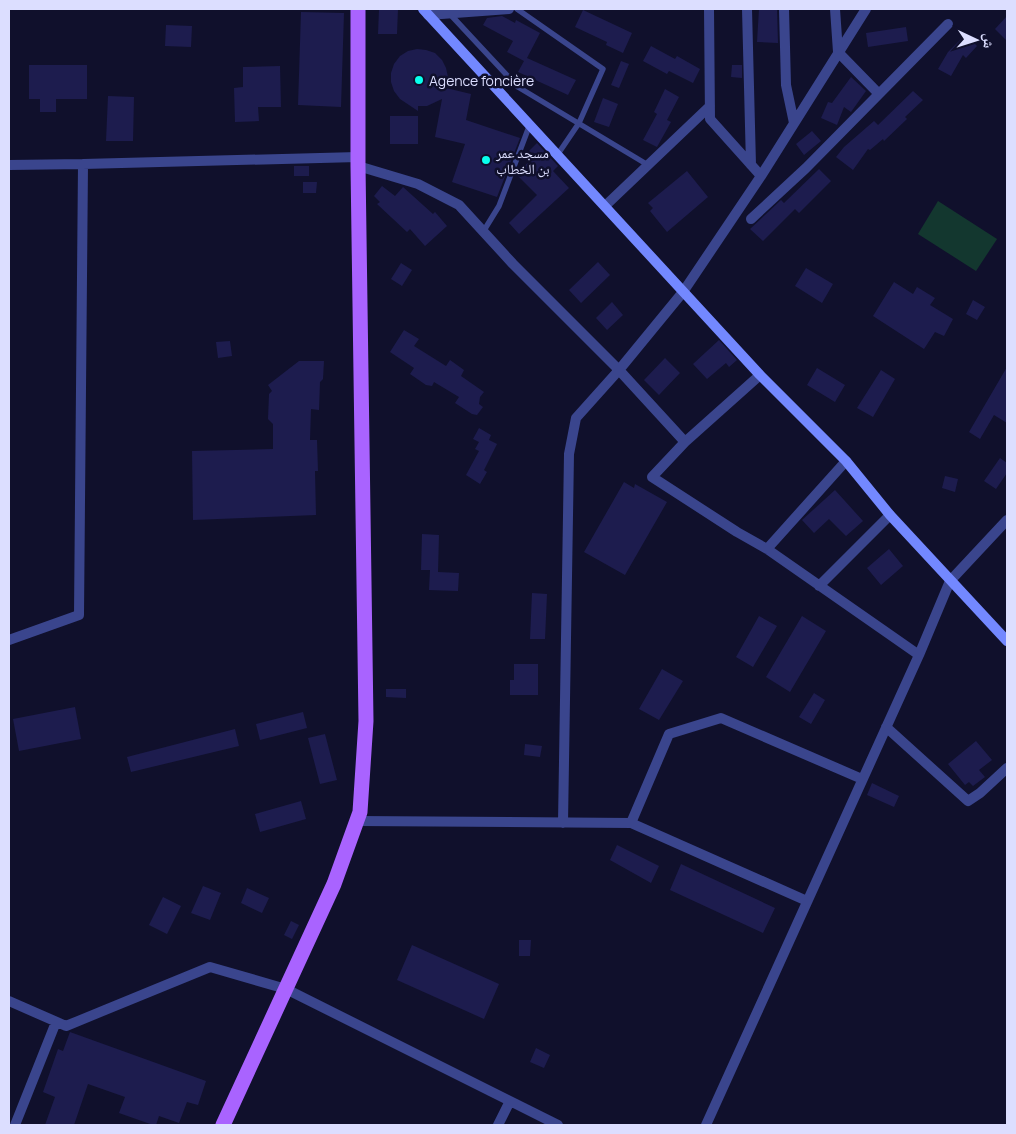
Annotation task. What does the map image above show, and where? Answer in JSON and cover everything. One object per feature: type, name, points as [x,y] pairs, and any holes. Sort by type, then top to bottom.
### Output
[{"type":"main road","points":[[223,1125],[334,884],[360,812],[366,722],[358,162],[358,9]]},
{"type":"main road","points":[[426,12],[683,292],[760,374],[846,461],[890,515],[1007,641]]},
{"type":"street","points":[[426,12],[509,9]]},
{"type":"street","points":[[709,9],[710,119],[760,176]]},
{"type":"street","points":[[746,9],[751,165]]},
{"type":"street","points":[[784,9],[786,84],[794,123]]},
{"type":"street","points":[[835,9],[838,52],[880,94]]},
{"type":"street","points":[[563,823],[569,454],[576,418],[619,370],[683,292],[760,176],[866,9]]},
{"type":"street","points":[[751,219],[806,168],[948,24]]},
{"type":"street","points":[[605,206],[710,106]]},
{"type":"street","points":[[9,164],[358,162],[418,184],[458,205],[513,264],[619,370],[685,442]]},
{"type":"street","points":[[9,640],[78,615],[83,164]]},
{"type":"street","points":[[760,374],[685,442],[652,477],[737,532],[767,548],[918,655]]},
{"type":"street","points":[[767,548],[846,461]]},
{"type":"street","points":[[819,586],[890,515]]},
{"type":"street","points":[[706,1125],[886,727],[950,580],[1007,520]]},
{"type":"street","points":[[632,823],[669,734],[721,718],[862,779]]},
{"type":"street","points":[[886,727],[968,801],[980,793],[1007,768]]},
{"type":"street","points":[[357,821],[632,823],[808,901]]},
{"type":"street","points":[[9,1001],[66,1026],[210,966],[286,989],[558,1125]]},
{"type":"street","points":[[15,1125],[56,1022]]},
{"type":"street","points":[[498,1125],[510,1101]]},
{"type":"lane","points":[[517,9],[603,69],[579,123],[558,154]]},
{"type":"lane","points":[[449,11],[518,87],[648,164]]},
{"type":"lane","points":[[483,232],[498,206],[530,124]]},
{"type":"green space","points":[[938,201],[997,239],[976,271],[918,234]]},
{"type":"building","points":[[379,9],[398,9],[397,34],[378,34]]},
{"type":"building","points":[[759,9],[777,9],[778,43],[757,42]]},
{"type":"building","points":[[583,10],[632,33],[623,53],[606,45],[607,42],[575,27]]},
{"type":"building","points":[[301,12],[344,13],[341,107],[298,105]]},
{"type":"building","points":[[502,16],[515,23],[516,20],[540,33],[527,58],[576,80],[568,95],[518,72],[524,61],[507,52],[513,41],[483,25],[487,18]]},
{"type":"building","points":[[1007,16],[1007,41],[995,29]]},
{"type":"building","points":[[166,25],[192,26],[191,47],[165,46]]},
{"type":"building","points":[[906,27],[908,41],[868,47],[866,33]]},
{"type":"building","points":[[967,35],[977,46],[966,58],[963,55],[951,76],[938,69],[948,52]]},
{"type":"building","points":[[651,46],[675,59],[677,56],[700,69],[693,83],[669,71],[667,74],[643,61]]},
{"type":"building","points":[[417,49],[435,53],[442,60],[448,77],[446,88],[471,94],[466,120],[520,138],[497,197],[452,182],[465,144],[435,137],[442,99],[427,106],[418,106],[418,111],[400,99],[394,91],[391,73],[394,64],[400,56],[408,51]]},
{"type":"building","points":[[621,61],[629,64],[619,88],[611,85]]},
{"type":"building","points":[[29,65],[87,65],[87,99],[56,99],[56,112],[40,112],[40,99],[29,99]]},
{"type":"building","points":[[732,65],[742,65],[742,78],[731,77]]},
{"type":"building","points":[[280,66],[281,107],[258,107],[259,121],[235,122],[234,88],[243,87],[243,67]]},
{"type":"building","points":[[851,77],[866,91],[851,112],[844,107],[837,125],[821,118],[828,102],[832,103]]},
{"type":"building","points":[[665,89],[679,97],[667,120],[671,122],[657,147],[643,140],[657,114],[654,112]]},
{"type":"building","points":[[913,91],[923,100],[905,117],[907,119],[884,141],[883,139],[870,150],[868,149],[853,170],[836,157],[844,147],[874,121],[878,125]]},
{"type":"building","points":[[108,96],[134,97],[133,141],[106,141]]},
{"type":"building","points":[[603,98],[618,104],[609,127],[594,122]]},
{"type":"building","points":[[390,116],[418,116],[418,144],[390,144]]},
{"type":"building","points":[[812,131],[821,141],[804,155],[796,144]]},
{"type":"building","points":[[537,143],[558,166],[553,171],[569,188],[519,234],[509,223],[537,195],[516,174],[534,157],[529,151]]},
{"type":"building","points":[[294,166],[309,166],[309,176],[294,176]]},
{"type":"building","points":[[819,169],[831,181],[799,213],[795,209],[763,241],[750,229],[781,200],[784,203]]},
{"type":"building","points":[[687,171],[708,197],[667,232],[650,211],[653,208],[648,203]]},
{"type":"building","points":[[303,182],[317,182],[316,193],[303,193]]},
{"type":"building","points":[[382,186],[395,196],[403,187],[433,214],[435,212],[447,226],[425,246],[410,229],[407,232],[377,204],[380,202],[374,196]]},
{"type":"building","points":[[598,262],[610,275],[581,303],[569,290]]},
{"type":"building","points":[[401,263],[412,270],[402,286],[391,279]]},
{"type":"building","points":[[806,268],[833,284],[822,303],[795,286]]},
{"type":"building","points":[[894,282],[913,294],[917,287],[935,298],[930,305],[953,319],[944,336],[935,332],[924,349],[873,316]]},
{"type":"building","points":[[973,300],[985,307],[977,320],[966,314]]},
{"type":"building","points":[[612,302],[623,315],[607,330],[596,318]]},
{"type":"building","points":[[404,330],[419,339],[414,346],[446,366],[450,360],[464,370],[461,376],[484,392],[480,397],[479,404],[483,407],[477,415],[472,414],[455,403],[459,397],[434,382],[432,386],[426,385],[410,374],[414,368],[390,352]]},
{"type":"building","points":[[719,340],[737,360],[729,367],[726,363],[707,379],[693,364]]},
{"type":"building","points":[[230,341],[232,356],[218,358],[216,342]]},
{"type":"building","points":[[665,358],[680,373],[659,395],[644,380]]},
{"type":"building","points":[[299,361],[324,361],[323,379],[320,382],[319,410],[311,409],[310,440],[317,440],[318,471],[315,471],[316,515],[193,520],[192,451],[273,449],[273,424],[268,419],[269,394],[272,391],[268,385]]},
{"type":"building","points":[[1007,367],[1007,423],[994,415],[980,439],[969,432]]},
{"type":"building","points":[[817,368],[845,385],[835,402],[807,385]]},
{"type":"building","points":[[881,370],[895,379],[873,417],[857,408]]},
{"type":"building","points":[[479,428],[491,435],[489,440],[497,444],[484,470],[487,472],[480,484],[466,475],[479,451],[475,449],[479,442],[473,439]]},
{"type":"building","points":[[1000,458],[1007,463],[1007,473],[996,489],[984,481]]},
{"type":"building","points":[[945,476],[958,479],[955,492],[942,488]]},
{"type":"building","points":[[624,482],[634,488],[635,484],[667,502],[625,575],[584,552]]},
{"type":"building","points":[[835,490],[863,521],[846,536],[829,519],[814,533],[802,520]]},
{"type":"building","points":[[422,534],[439,535],[438,572],[459,573],[458,591],[429,590],[430,570],[421,570]]},
{"type":"building","points":[[889,549],[903,566],[881,585],[867,568]]},
{"type":"building","points":[[532,593],[547,594],[545,639],[530,639]]},
{"type":"building","points":[[759,616],[777,626],[753,667],[736,657]]},
{"type":"building","points":[[802,616],[826,631],[790,692],[766,677]]},
{"type":"building","points":[[514,664],[538,664],[538,695],[510,695],[510,680],[514,680]]},
{"type":"building","points":[[662,669],[683,681],[659,720],[639,709]]},
{"type":"building","points":[[386,689],[406,689],[406,698],[386,697]]},
{"type":"building","points":[[814,693],[825,700],[811,724],[799,717]]},
{"type":"building","points":[[75,707],[81,739],[19,751],[13,719]]},
{"type":"building","points":[[303,712],[307,728],[260,740],[256,724]]},
{"type":"building","points":[[235,729],[239,746],[131,772],[127,757]]},
{"type":"building","points":[[325,734],[337,780],[320,784],[308,738]]},
{"type":"building","points":[[976,741],[992,760],[979,770],[985,777],[973,786],[969,782],[965,785],[948,764]]},
{"type":"building","points":[[525,744],[542,746],[540,757],[524,755]]},
{"type":"building","points":[[872,783],[899,796],[894,807],[867,795]]},
{"type":"building","points":[[301,801],[306,819],[260,832],[255,814]]},
{"type":"building","points":[[617,845],[659,866],[651,883],[610,860]]},
{"type":"building","points":[[681,864],[775,908],[763,933],[670,890]]},
{"type":"building","points":[[203,886],[221,893],[210,920],[191,913]]},
{"type":"building","points":[[247,888],[269,898],[262,913],[241,903]]},
{"type":"building","points":[[163,897],[181,906],[167,934],[149,925]]},
{"type":"building","points":[[291,921],[299,925],[292,939],[284,935]]},
{"type":"building","points":[[519,940],[531,940],[530,956],[519,956]]},
{"type":"building","points":[[412,945],[499,984],[484,1019],[397,980]]},
{"type":"building","points":[[70,1032],[206,1081],[198,1105],[187,1102],[179,1123],[159,1116],[156,1125],[153,1125],[119,1113],[125,1097],[88,1084],[74,1125],[45,1125],[55,1097],[43,1092],[58,1049],[63,1051]]},
{"type":"building","points":[[536,1048],[550,1055],[544,1068],[530,1062]]},
{"type":"place","name":"Agence foncière","points":[[419,80]]},
{"type":"place","name":"مسجد عمر بن الخطاب","points":[[486,160]]}]
